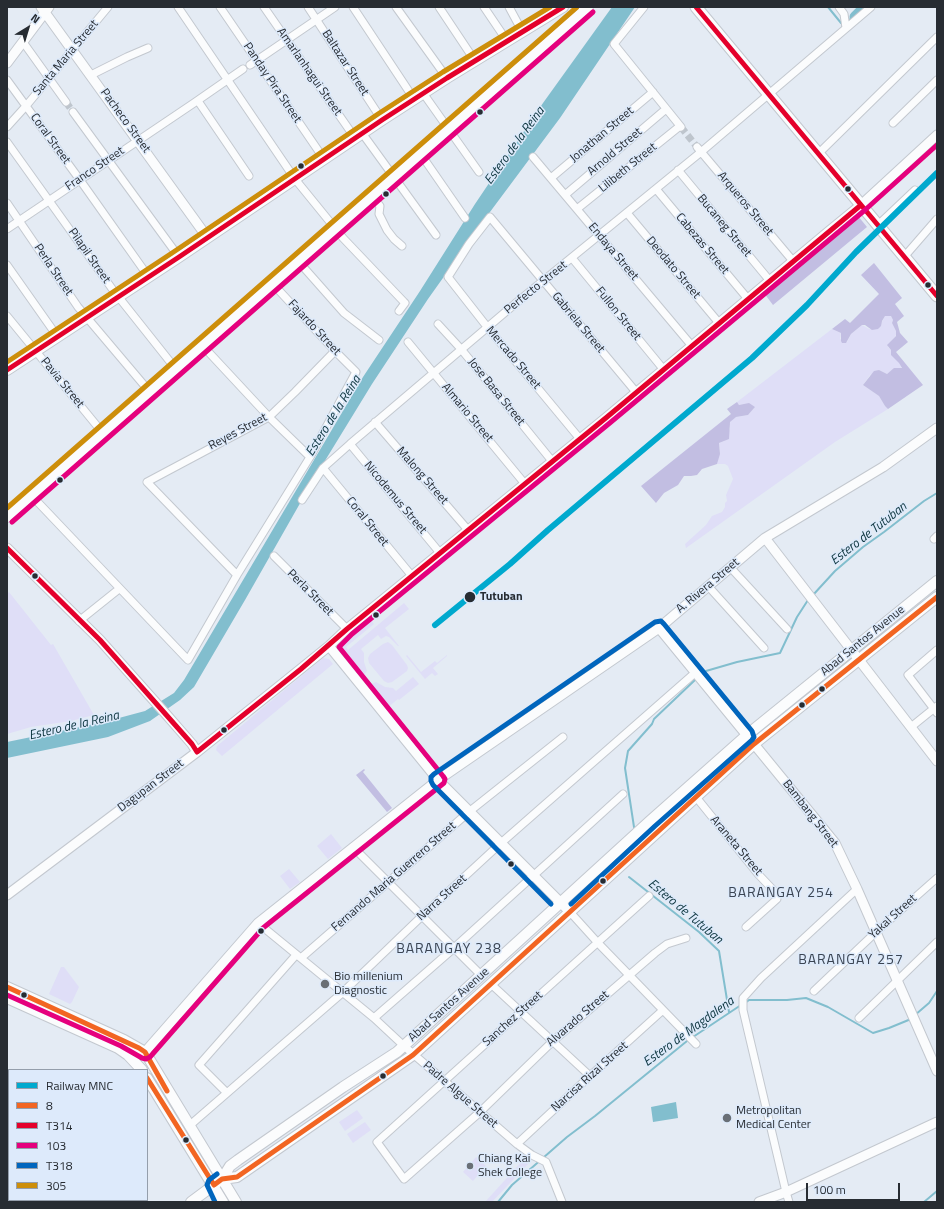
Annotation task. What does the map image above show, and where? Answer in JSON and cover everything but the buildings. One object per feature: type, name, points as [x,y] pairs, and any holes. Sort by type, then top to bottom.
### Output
[{"type":"main road","points":[[7,370],[295,179],[358,135],[475,60],[563,7]]},
{"type":"main road","points":[[7,517],[175,368],[273,284],[300,264],[335,229],[393,177],[588,7]]},
{"type":"main road","points":[[696,7],[937,296]]},
{"type":"main road","name":"Abad Santos Avenue","points":[[191,1202],[222,1179],[230,1166],[343,1087],[397,1052],[561,904],[650,821],[747,735],[937,581]]},
{"type":"main road","name":"Abad Santos Avenue","points":[[222,1179],[238,1177],[413,1055],[754,744],[937,598]]},
{"type":"main road","points":[[7,987],[128,1042],[145,1052],[236,1202]]},
{"type":"main road","points":[[7,998],[118,1048],[128,1055],[141,1069]]},
{"type":"main road","points":[[148,1080],[224,1202]]},
{"type":"street","name":"Santa Maria Street","points":[[7,127],[108,7]]},
{"type":"street","points":[[178,7],[295,179],[335,229],[405,303],[399,311]]},
{"type":"street","name":"Panday Pira Street","points":[[220,7],[324,159]]},
{"type":"street","name":"Amarlanhagui Street","points":[[264,7],[286,40],[358,135],[393,177],[436,235]]},
{"type":"street","name":"Baltazar Street","points":[[308,7],[382,120]]},
{"type":"street","points":[[250,64],[335,7]]},
{"type":"street","points":[[352,7],[414,99]]},
{"type":"street","points":[[396,7],[447,78]]},
{"type":"street","points":[[439,7],[475,60]]},
{"type":"street","points":[[484,7],[507,41]]},
{"type":"street","points":[[509,7],[522,31]]},
{"type":"street","points":[[644,7],[614,44],[666,109]]},
{"type":"street","points":[[839,7],[844,14],[846,26]]},
{"type":"street","name":"Perfecto Street","points":[[302,500],[323,468],[375,422],[656,189],[699,150],[768,94],[846,26],[871,7]]},
{"type":"street","name":"Pacheco Street","points":[[45,9],[72,50],[207,237]]},
{"type":"street","points":[[7,63],[45,9]]},
{"type":"street","points":[[818,154],[937,37]]},
{"type":"street","points":[[23,42],[66,102]]},
{"type":"street","points":[[91,75],[148,48]]},
{"type":"street","name":"Franco Street","points":[[7,229],[198,101],[243,69]]},
{"type":"street","name":"Coral Street","points":[[7,80],[148,276]]},
{"type":"street","points":[[893,123],[937,80]]},
{"type":"street","name":"Jonathan Street","points":[[551,178],[653,92]]},
{"type":"street","points":[[423,93],[479,172]]},
{"type":"street","points":[[198,101],[249,176]]},
{"type":"street","name":"Lilibeth Street","points":[[577,209],[680,127],[666,109]]},
{"type":"street","name":"Arnold Street","points":[[565,194],[666,109]]},
{"type":"street","points":[[73,112],[179,256]]},
{"type":"street","name":"Dagupan Street","points":[[7,895],[197,752],[329,646],[347,629],[664,370],[861,205],[937,135]]},
{"type":"street","name":"Pilapil Street","points":[[7,142],[118,296],[175,368]]},
{"type":"street","name":"Arqueros Street","points":[[699,150],[793,261]]},
{"type":"street","points":[[420,154],[465,218]]},
{"type":"street","name":"Endaya Street","points":[[533,158],[692,346]]},
{"type":"street","name":"Bucaneg Street","points":[[678,170],[770,281]]},
{"type":"street","name":"Cabezas Street","points":[[656,189],[748,299]]},
{"type":"street","points":[[878,225],[915,190]]},
{"type":"street","points":[[372,196],[380,206],[379,214],[387,230],[402,246]]},
{"type":"street","name":"Perla Street","points":[[7,203],[86,317],[148,392]]},
{"type":"street","name":"Deodato Street","points":[[627,213],[719,323]]},
{"type":"street","name":"Gabriela Street","points":[[448,277],[469,244],[490,216],[636,392]]},
{"type":"street","points":[[904,257],[937,219]]},
{"type":"street","name":"Fullon Street","points":[[572,258],[664,370]]},
{"type":"street","points":[[300,264],[344,313],[379,340]]},
{"type":"street","points":[[7,265],[57,336]]},
{"type":"street","name":"Mercado Street","points":[[448,277],[488,328],[580,439]]},
{"type":"street","name":"Fajardo Street","points":[[273,284],[335,352],[356,372],[310,457]]},
{"type":"street","name":"Pavia Street","points":[[7,316],[102,432]]},
{"type":"street","name":"Jose Basa Street","points":[[438,324],[552,461]]},
{"type":"street","name":"Almario Street","points":[[408,342],[525,484]]},
{"type":"street","points":[[31,495],[188,660],[237,575],[310,457],[269,417],[202,345]]},
{"type":"street","name":"Reyes Street","points":[[237,575],[147,482],[269,417],[335,352]]},
{"type":"street","name":"Malong Street","points":[[375,422],[468,530]]},
{"type":"street","name":"A. Rivera Street","points":[[145,1052],[258,923],[352,847],[438,780],[659,628],[765,538],[883,467],[937,428]]},
{"type":"street","name":"Nicodemus Street","points":[[350,444],[440,553]]},
{"type":"street","name":"Coral Street","points":[[323,468],[412,576]]},
{"type":"street","points":[[765,538],[937,761]]},
{"type":"street","points":[[7,548],[79,621],[100,640],[192,744],[197,752]]},
{"type":"street","name":"Perla Street","points":[[274,556],[347,629]]},
{"type":"street","points":[[730,567],[787,629]]},
{"type":"street","points":[[708,586],[764,648]]},
{"type":"street","points":[[79,621],[120,589]]},
{"type":"street","name":"Bambang Street","points":[[659,628],[835,843],[858,889],[937,1071]]},
{"type":"street","points":[[329,646],[438,780],[570,912],[695,1043]]},
{"type":"street","points":[[910,727],[936,709],[908,675],[937,650]]},
{"type":"street","name":"Narra Street","points":[[189,1126],[342,993],[422,916],[502,844],[699,676]]},
{"type":"street","name":"Fernando Maria Guerrero Street","points":[[227,1093],[200,1065],[298,956],[388,882],[470,811],[563,737]]},
{"type":"street","points":[[374,1018],[454,948],[623,794]]},
{"type":"street","name":"Araneta Street","points":[[696,797],[758,874],[778,894],[777,899],[746,927]]},
{"type":"street","points":[[352,847],[481,975]]},
{"type":"street","name":"Yakal Street","points":[[814,991],[876,932],[937,878]]},
{"type":"street","points":[[789,1202],[743,1010],[743,998],[761,978],[858,889]]},
{"type":"street","name":"Sanchez Street","points":[[404,1179],[377,1142],[649,896]]},
{"type":"street","name":"Padre Algue Street","points":[[258,923],[374,1018],[413,1055],[517,1144],[534,1156],[546,1162],[562,1202]]},
{"type":"street","name":"Alvarado Street","points":[[404,1179],[480,1112],[552,1040],[655,953],[668,944],[686,938]]},
{"type":"street","points":[[859,1018],[937,942]]},
{"type":"street","points":[[491,984],[590,1076]]},
{"type":"street","name":"Narcisa Rizal Street","points":[[517,1144],[663,1010]]},
{"type":"street","points":[[759,1202],[786,1192],[937,1122]]},
{"type":"shaded area","points":[[858,216],[867,227],[773,305],[764,293]]},
{"type":"shaded area","points":[[874,263],[902,298],[895,304],[904,316],[897,322],[900,333],[908,342],[896,352],[923,385],[888,409],[879,396],[863,385],[874,371],[879,370],[887,374],[894,368],[902,368],[891,355],[891,350],[887,345],[896,336],[896,331],[892,323],[893,320],[891,316],[885,316],[881,326],[878,329],[872,330],[865,325],[862,325],[851,334],[846,343],[842,343],[841,341],[841,333],[832,329],[845,319],[850,323],[879,294],[861,275]]},
{"type":"shaded area","points":[[885,316],[891,316],[893,320],[892,323],[897,333],[888,347],[899,362],[902,369],[896,368],[887,374],[879,370],[870,375],[863,385],[879,396],[888,409],[835,442],[686,548],[685,544],[706,525],[712,516],[722,512],[725,507],[725,503],[727,501],[726,495],[733,479],[728,466],[725,464],[717,464],[720,451],[719,443],[724,441],[729,436],[729,424],[732,419],[748,415],[755,407],[747,404],[739,405],[737,402],[832,329],[841,333],[840,339],[847,342],[851,334],[862,325],[869,329],[878,329]]},
{"type":"shaded area","points":[[737,402],[739,405],[749,403],[755,407],[748,415],[736,417],[730,422],[729,439],[719,443],[720,454],[717,464],[702,469],[697,475],[684,476],[678,485],[664,493],[656,503],[641,486],[731,414],[727,409]]},
{"type":"shaded area","points":[[9,592],[51,645],[53,644],[94,715],[71,721],[31,727],[7,734],[7,594]]},
{"type":"shaded area","points":[[404,603],[409,609],[385,628],[399,646],[389,637],[386,636],[381,639],[378,635],[361,649],[364,653],[364,662],[367,671],[364,675],[359,674],[337,645],[370,619],[374,624],[346,647],[348,650]]},
{"type":"shaded area","points":[[388,642],[392,645],[408,668],[407,671],[392,682],[388,683],[384,681],[369,663],[368,658],[370,654]]},
{"type":"shaded area","points":[[407,655],[421,672],[435,661],[437,663],[447,656],[433,668],[438,674],[435,676],[432,673],[425,679],[406,656]]},
{"type":"shaded area","points":[[323,658],[329,659],[333,664],[222,756],[216,750],[217,746]]},
{"type":"shaded area","points":[[413,677],[419,684],[387,708],[371,688],[372,684],[376,682],[385,687],[393,688],[396,691]]},
{"type":"shaded area","points":[[364,769],[365,770],[363,772],[392,808],[387,812],[356,775]]},
{"type":"shaded area","points":[[331,834],[342,848],[328,859],[317,846]]},
{"type":"shaded area","points":[[289,869],[300,882],[290,889],[280,876]]},
{"type":"shaded area","points":[[61,967],[64,967],[79,987],[70,1004],[49,994]]},
{"type":"shaded area","points":[[357,1110],[363,1118],[345,1131],[339,1122]]},
{"type":"shaded area","points":[[365,1122],[371,1130],[353,1143],[347,1134]]},
{"type":"shaded area","points":[[476,1157],[486,1166],[473,1181],[463,1172]]},
{"type":"shaded area","points":[[525,1158],[530,1162],[492,1202],[485,1202]]},
{"type":"water","name":"Estero de la Reina","points":[[612,7],[635,7],[560,118],[487,216],[428,299],[372,384],[315,477],[194,687],[180,700],[150,721],[108,737],[7,758],[7,742],[104,722],[145,711],[174,693],[184,680],[363,377],[475,204],[543,103]]},
{"type":"water","points":[[676,1102],[678,1118],[653,1122],[651,1107]]},
{"type":"waterway","points":[[828,7],[841,23],[843,22]]},
{"type":"waterway","points":[[855,17],[865,7]]},
{"type":"waterway","points":[[847,21],[855,17]]},
{"type":"waterway","name":"Estero de Tutuban","points":[[813,595],[835,571],[863,547],[924,501],[937,493]]},
{"type":"waterway","name":"Estero de Tutuban","points":[[701,675],[706,671],[737,662],[780,653],[797,617],[808,600]]},
{"type":"waterway","name":"Estero de Tutuban","points":[[634,827],[625,768],[628,751],[652,724],[654,719],[696,679]]},
{"type":"waterway","name":"Estero de Tutuban","points":[[629,877],[699,932],[719,951],[729,1012]]},
{"type":"waterway","name":"Estero de Magdalena","points":[[915,1015],[929,1003],[937,991]]},
{"type":"waterway","name":"Estero de Magdalena","points":[[745,1003],[749,1000],[787,1000],[806,998],[828,1007],[873,1033],[911,1019]]},
{"type":"waterway","name":"Estero de Magdalena","points":[[498,1202],[512,1185],[567,1137],[687,1041],[741,1005]]},
{"type":"waterway","points":[[924,1202],[937,1191]]},
{"type":"tunnel","points":[[66,102],[73,112]]},
{"type":"tunnel","points":[[681,127],[697,147]]},
{"type":"rail line","name":"MNC","points":[[435,625],[510,564],[548,530],[752,358],[807,305],[856,252],[937,173]]},
{"type":"transit line","name":"305","points":[[7,362],[378,114],[443,72],[550,7]]},
{"type":"transit line","name":"T314","points":[[7,370],[179,257],[382,120],[447,78],[563,7]]},
{"type":"transit line","name":"305","points":[[7,508],[577,7]]},
{"type":"transit line","name":"T314","points":[[696,7],[937,296]]},
{"type":"transit line","name":"103","points":[[12,522],[593,12]]},
{"type":"transit line","name":"103","points":[[7,995],[121,1046],[142,1058],[146,1059],[150,1057],[263,928],[444,783],[445,779],[443,776],[339,647],[352,634],[611,422],[865,210],[937,145]]},
{"type":"transit line","name":"T314","points":[[7,548],[100,640],[192,744],[197,752],[301,669],[347,629],[607,417],[861,205]]},
{"type":"transit line","name":"8","points":[[148,1080],[214,1185],[222,1179],[237,1177],[413,1055],[754,744],[937,597]]},
{"type":"transit line","name":"T318","points":[[551,904],[433,785],[431,777],[655,622],[661,621],[752,731],[754,737],[571,904]]},
{"type":"transit line","name":"8","points":[[7,987],[139,1048],[145,1052],[167,1091]]},
{"type":"transit line","name":"T318","points":[[215,1202],[207,1185],[209,1180],[217,1174]]},
{"type":"place","name":"Tutuban","points":[[470,597]]},
{"type":"place","name":"Bio millenium Diagnostic","points":[[325,984]]},
{"type":"place","name":"Metropolitan Medical Center","points":[[727,1118]]},
{"type":"place","name":"Chiang Kai Shek College","points":[[470,1166]]},
{"type":"district","name":"BARANGAY 254","points":[[781,894]]},
{"type":"district","name":"BARANGAY 238","points":[[449,950]]},
{"type":"district","name":"BARANGAY 257","points":[[851,961]]}]
